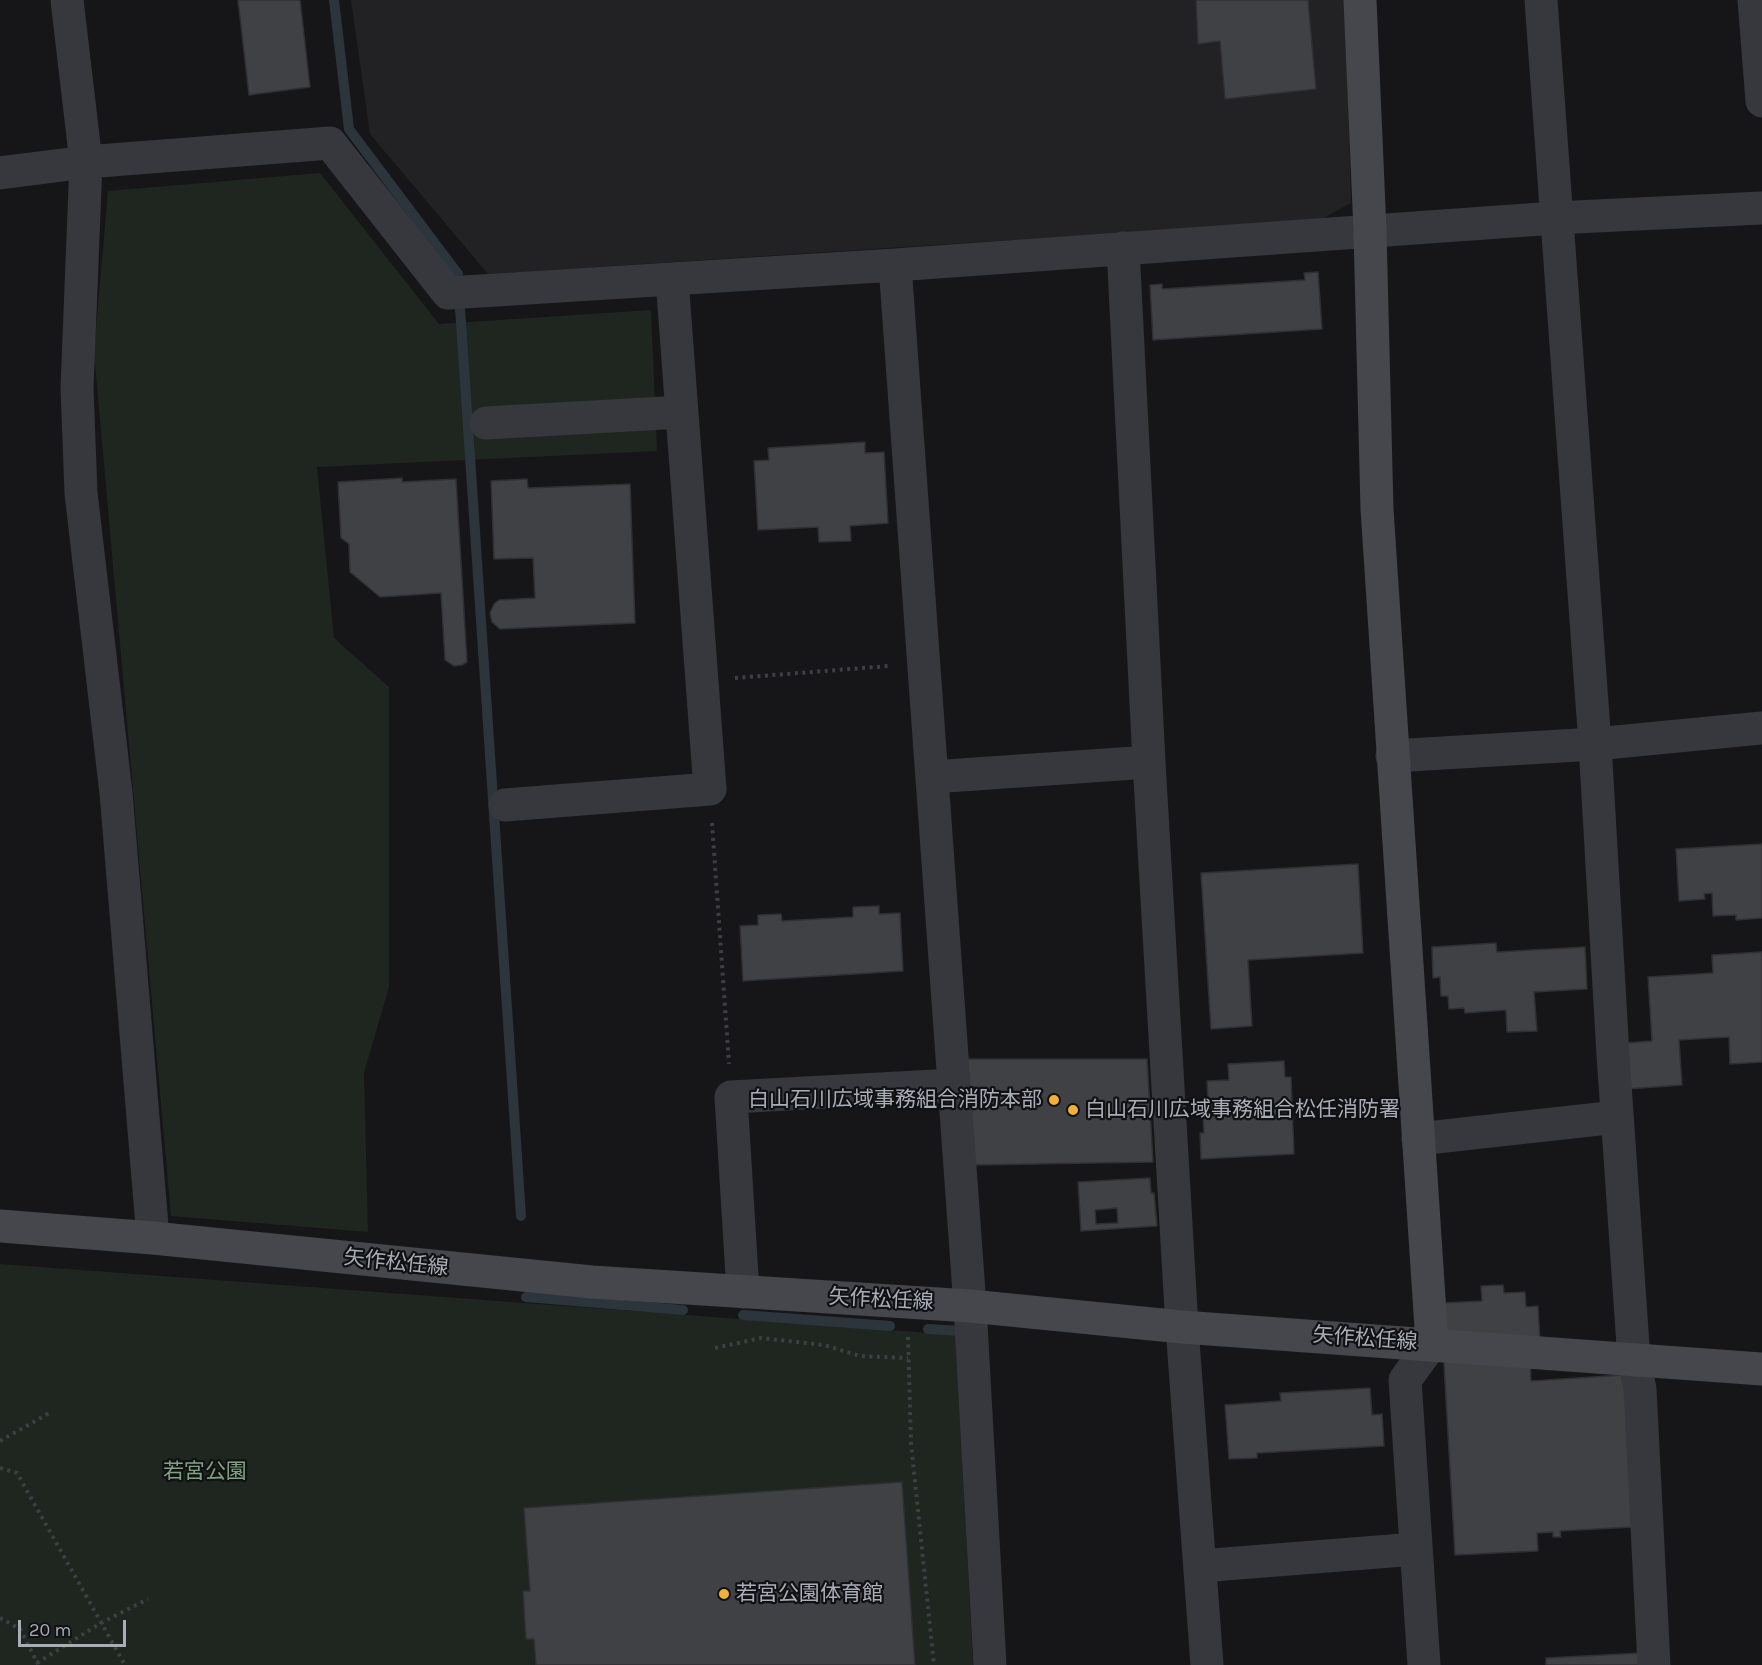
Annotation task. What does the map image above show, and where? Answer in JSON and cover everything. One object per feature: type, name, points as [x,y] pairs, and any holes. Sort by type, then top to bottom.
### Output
[{"type":"main road","points":[[1360,0],[1370,231],[1377,509],[1432,1343]]},
{"type":"main road","name":"矢作松任線","points":[[0,1226],[153,1238],[592,1282],[970,1306],[1182,1327],[1432,1343],[1762,1369]]},
{"type":"street","points":[[67,0],[86,162],[77,388],[81,493],[116,793],[153,1238]]},
{"type":"street","points":[[1540,0],[1595,744],[1634,1360],[1640,1389],[1653,1665]]},
{"type":"street","points":[[1754,0],[1762,101]]},
{"type":"street","points":[[0,172],[86,162],[330,143],[448,293],[1555,218],[1762,208]]},
{"type":"street","points":[[1123,248],[1149,762],[1182,1327],[1207,1665]]},
{"type":"street","points":[[895,264],[970,1306],[990,1665]]},
{"type":"street","points":[[505,806],[710,789],[672,279]]},
{"type":"street","points":[[486,423],[682,412]]},
{"type":"street","points":[[1392,756],[1595,744],[1762,728]]},
{"type":"street","points":[[932,777],[1149,762]]},
{"type":"street","points":[[742,1292],[731,1097],[954,1085]]},
{"type":"street","points":[[1418,1139],[1617,1117]]},
{"type":"street","points":[[1424,1665],[1406,1380],[1432,1343]]},
{"type":"street","points":[[1200,1566],[1416,1549]]},
{"type":"path","points":[[702,681],[924,663]]},
{"type":"path","points":[[710,789],[731,1097]]},
{"type":"path","points":[[909,1302],[911,1443],[934,1665]]},
{"type":"path","points":[[715,1348],[761,1338],[824,1345],[860,1356],[908,1358]]},
{"type":"path","points":[[0,1441],[51,1413]]},
{"type":"path","points":[[0,1468],[17,1473],[125,1665]]},
{"type":"path","points":[[0,1618],[20,1629],[38,1664],[101,1623],[148,1599]]},
{"type":"shaded area","points":[[351,0],[1345,0],[1351,203],[1320,220],[488,274],[370,134]]},
{"type":"green space","points":[[320,173],[439,324],[651,310],[657,451],[317,467],[334,638],[389,687],[389,987],[364,1073],[368,1232],[171,1216],[94,352],[108,191]]},
{"type":"green space","name":"若宮公園","points":[[0,1264],[956,1335],[973,1665],[0,1665]]},
{"type":"building","points":[[238,0],[300,0],[310,87],[249,95]]},
{"type":"building","points":[[1196,0],[1308,0],[1316,89],[1225,99],[1220,41],[1198,44]]},
{"type":"building","points":[[1318,272],[1322,329],[1153,340],[1150,285],[1162,284],[1162,289],[1305,280],[1304,273]]},
{"type":"building","points":[[865,442],[865,453],[884,452],[888,523],[850,526],[851,541],[819,542],[818,527],[758,530],[754,461],[769,460],[768,448]]},
{"type":"building","points":[[402,478],[402,482],[456,479],[467,662],[462,665],[454,666],[445,660],[441,593],[380,597],[350,572],[349,544],[341,538],[338,482]]},
{"type":"building","points":[[527,479],[528,488],[630,484],[635,623],[500,629],[492,622],[490,613],[494,604],[499,600],[535,598],[533,558],[494,559],[491,481]]},
{"type":"building","points":[[1762,844],[1762,918],[1736,920],[1736,915],[1713,916],[1712,893],[1704,894],[1705,899],[1679,901],[1676,849]]},
{"type":"building","points":[[1358,864],[1363,953],[1248,960],[1252,1026],[1211,1029],[1201,873]]},
{"type":"building","points":[[879,906],[879,914],[900,913],[903,971],[743,981],[740,926],[758,925],[758,915],[781,914],[782,921],[853,917],[853,907]]},
{"type":"building","points":[[1496,943],[1497,952],[1585,947],[1587,989],[1534,992],[1537,1031],[1507,1032],[1506,1010],[1465,1013],[1464,1008],[1449,1009],[1448,996],[1441,996],[1440,977],[1433,978],[1432,947]]},
{"type":"building","points":[[1762,952],[1762,1062],[1730,1064],[1729,1037],[1679,1040],[1682,1085],[1628,1089],[1626,1043],[1652,1041],[1648,977],[1713,973],[1712,955]]},
{"type":"building","points":[[966,1059],[1147,1059],[1153,1162],[974,1165]]},
{"type":"building","points":[[1284,1061],[1285,1077],[1291,1077],[1294,1154],[1201,1159],[1200,1133],[1204,1133],[1202,1102],[1208,1102],[1207,1081],[1229,1080],[1228,1064]]},
{"type":"building","points":[[1150,1178],[1157,1226],[1081,1231],[1078,1182]]},
{"type":"building","points":[[1117,1208],[1118,1223],[1096,1224],[1095,1210]]},
{"type":"building","points":[[1503,1285],[1504,1293],[1525,1292],[1526,1307],[1538,1306],[1541,1360],[1530,1360],[1531,1381],[1624,1375],[1633,1527],[1560,1531],[1561,1537],[1553,1537],[1553,1532],[1537,1533],[1538,1551],[1455,1555],[1441,1313],[1443,1303],[1482,1301],[1481,1286]]},
{"type":"building","points":[[1370,1388],[1372,1415],[1382,1414],[1384,1446],[1257,1453],[1257,1458],[1229,1459],[1225,1405],[1281,1401],[1280,1393]]},
{"type":"building","name":"若宮公園体育館","points":[[902,1482],[915,1665],[536,1665],[534,1639],[526,1639],[523,1591],[530,1591],[524,1508]]},
{"type":"building","points":[[1641,1653],[1642,1665],[1546,1665],[1546,1658]]},
{"type":"waterway","points":[[334,0],[349,129],[458,274]]},
{"type":"waterway","points":[[460,308],[521,1216]]},
{"type":"waterway","points":[[526,1297],[683,1310]]},
{"type":"waterway","points":[[743,1315],[890,1326]]},
{"type":"waterway","points":[[928,1329],[960,1331],[960,1338]]},
{"type":"place","name":"白山石川広域事務組合消防本部","points":[[1054,1100]]},
{"type":"place","name":"白山石川広域事務組合松任消防署","points":[[1073,1110]]},
{"type":"place","name":"若宮公園体育館","points":[[724,1594]]}]
